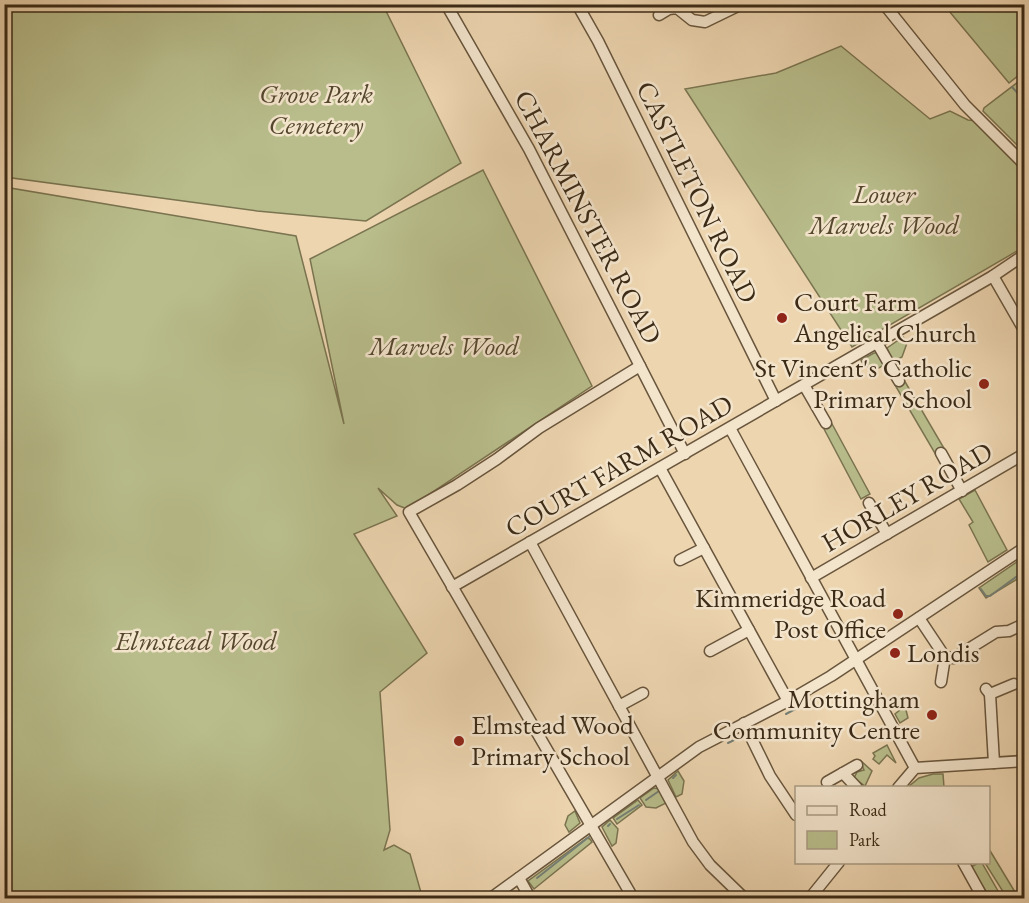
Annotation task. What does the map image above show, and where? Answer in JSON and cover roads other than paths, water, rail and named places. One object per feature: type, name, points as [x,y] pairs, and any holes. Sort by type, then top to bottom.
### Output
[{"type":"street","name":"CHARMINSTER ROAD","points":[[446,4],[529,149],[685,454]]},
{"type":"street","name":"CASTLETON ROAD","points":[[577,4],[776,402]]},
{"type":"street","points":[[659,15],[669,9],[677,8],[692,20],[705,22],[742,4]]},
{"type":"street","points":[[884,4],[965,105],[1024,164]]},
{"type":"street","name":"COURT FARM ROAD","points":[[453,587],[993,276],[1024,255]]},
{"type":"street","points":[[993,276],[1024,330]]},
{"type":"street","points":[[877,343],[899,381]]},
{"type":"street","points":[[633,898],[409,512],[457,485],[539,428],[640,366]]},
{"type":"street","points":[[804,384],[826,423]]},
{"type":"street","points":[[730,428],[915,768]]},
{"type":"street","points":[[941,453],[962,490]]},
{"type":"street","name":"HORLEY ROAD","points":[[811,578],[1024,453]]},
{"type":"street","points":[[660,468],[788,701]]},
{"type":"street","points":[[869,503],[887,534]]},
{"type":"street","points":[[530,542],[697,848],[710,865],[744,898]]},
{"type":"street","points":[[680,560],[704,548]]},
{"type":"street","points":[[491,898],[699,747],[788,701],[855,660],[1024,548]]},
{"type":"street","points":[[919,618],[950,658]]},
{"type":"street","points":[[941,682],[950,658],[996,632],[1009,631],[1024,624]]},
{"type":"street","points":[[710,651],[749,630]]},
{"type":"street","points":[[994,763],[988,691],[1014,684]]},
{"type":"street","points":[[619,705],[643,693]]},
{"type":"street","points":[[744,723],[770,776],[795,814]]},
{"type":"street","points":[[900,786],[915,768],[1024,761]]},
{"type":"street","points":[[827,782],[857,765]]},
{"type":"street","points":[[843,773],[855,786]]},
{"type":"street","points":[[810,898],[837,864]]},
{"type":"street","points":[[964,864],[983,898]]},
{"type":"street","points":[[519,878],[530,898]]},
{"type":"waterway","points":[[1012,87],[1024,100]]},
{"type":"waterway","points":[[981,589],[986,596],[990,596],[1024,571]]},
{"type":"waterway","points":[[786,714],[812,700]]},
{"type":"waterway","points":[[728,743],[742,736]]},
{"type":"waterway","points":[[673,778],[676,775]]},
{"type":"waterway","points":[[646,800],[659,791]]},
{"type":"waterway","points":[[617,819],[639,805]]},
{"type":"waterway","points":[[537,878],[590,836]]},
{"type":"waterway","points":[[508,898],[516,893]]},
{"type":"place","name":"Court Farm Angelical Church","points":[[782,318]]},
{"type":"place","name":"St Vincent's Catholic Primary School","points":[[984,384]]},
{"type":"place","name":"Kimmeridge Road Post Office","points":[[898,614]]},
{"type":"place","name":"Londis","points":[[895,653]]},
{"type":"place","name":"Mottingham Community Centre","points":[[932,715]]},
{"type":"place","name":"Elmstead Wood Primary School","points":[[459,741]]},
{"type":"park label","name":"Grove Park Cemetery","points":[[316,110]]},
{"type":"park label","name":"Lower Marvels Wood","points":[[884,210]]},
{"type":"park label","name":"Marvels Wood","points":[[444,346]]},
{"type":"park label","name":"Elmstead Wood","points":[[196,641]]}]
